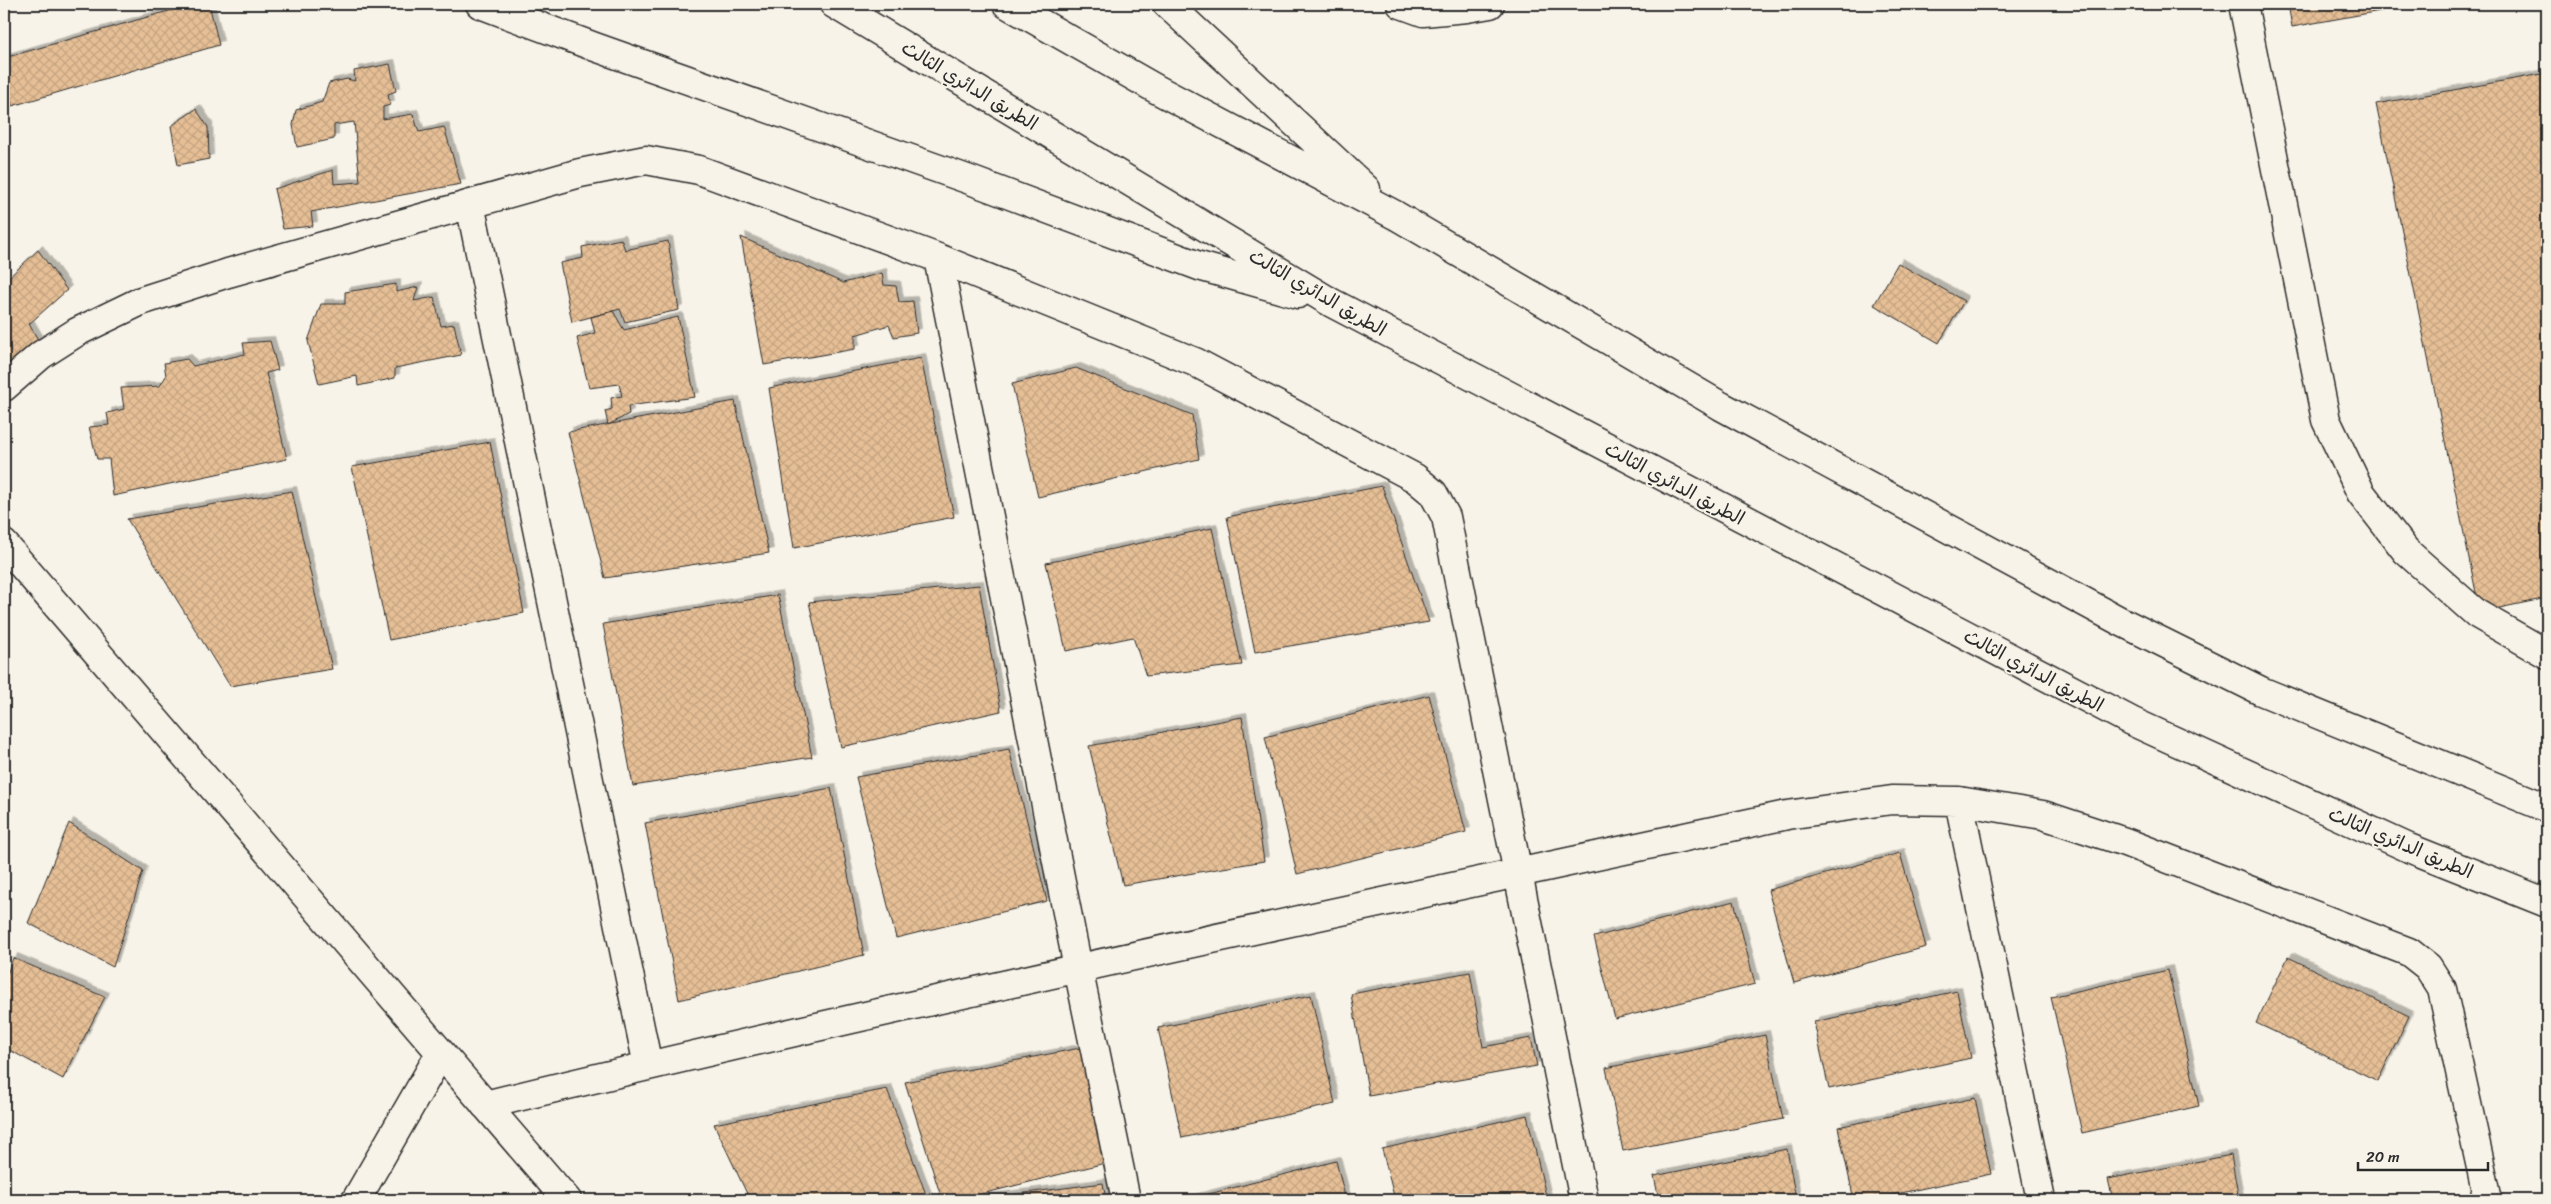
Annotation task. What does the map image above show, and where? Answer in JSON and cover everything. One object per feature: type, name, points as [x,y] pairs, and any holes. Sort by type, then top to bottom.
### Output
[{"type":"main road","points":[[480,4],[595,47],[970,180],[1199,266],[1332,303]]},
{"type":"main road","name":"الطريق الدائري الثالث","points":[[834,4],[1332,303],[2131,721],[2410,848],[2547,903]]},
{"type":"main road","points":[[1007,4],[1158,90],[1395,215],[1721,406],[2120,621],[2261,692],[2547,808]]},
{"type":"main road","points":[[1167,4],[1395,215]]},
{"type":"main road","points":[[1401,4],[1423,12],[1490,4]]},
{"type":"main road","points":[[2243,4],[2326,420],[2361,493],[2406,551],[2477,614],[2547,654]]},
{"type":"main road","points":[[4,387],[41,355],[77,332],[141,301],[228,273],[580,173],[646,160],[699,170],[938,258],[1195,362],[1416,478],[1433,494],[1446,517],[1584,1200]]},
{"type":"main road","points":[[470,204],[648,1066]]},
{"type":"main road","points":[[938,258],[1078,968],[1126,1200]]},
{"type":"main road","points":[[4,544],[567,1200]]},
{"type":"main road","points":[[485,1105],[1078,968],[1787,815],[1892,800],[1959,801],[2043,815],[2125,842],[2409,952],[2428,967],[2442,989],[2488,1200]]},
{"type":"main road","points":[[1959,801],[2041,1200]]},
{"type":"main road","points":[[356,1200],[440,1054]]},
{"type":"building","points":[[193,4],[209,4],[219,45],[12,106],[4,75],[4,58]]},
{"type":"building","points":[[2288,4],[2419,4],[2292,27]]},
{"type":"building","points":[[390,64],[396,91],[388,94],[390,105],[383,107],[383,119],[413,114],[419,132],[444,127],[461,184],[311,212],[313,226],[283,229],[274,189],[333,170],[334,184],[360,182],[354,122],[334,125],[334,139],[297,147],[293,125],[296,110],[322,102],[329,83],[347,79],[355,81],[354,71]]},
{"type":"building","points":[[2547,73],[2547,598],[2480,612],[2376,104]]},
{"type":"building","points":[[196,109],[208,127],[209,159],[178,165],[171,126]]},
{"type":"building","points":[[741,237],[843,283],[882,273],[884,285],[896,286],[899,302],[913,301],[917,333],[894,337],[889,325],[855,335],[855,349],[764,365]]},
{"type":"building","points":[[621,239],[625,250],[668,241],[679,310],[625,322],[620,309],[572,322],[560,263],[583,258],[582,247]]},
{"type":"building","points":[[38,250],[67,290],[29,324],[40,343],[4,376],[4,282]]},
{"type":"building","points":[[1898,263],[1964,301],[1939,343],[1874,305]]},
{"type":"building","points":[[396,284],[396,292],[418,287],[414,301],[434,297],[441,326],[454,324],[461,355],[395,368],[395,378],[358,386],[357,376],[319,384],[308,341],[321,304],[345,304],[345,292]]},
{"type":"building","points":[[613,311],[624,330],[678,317],[695,397],[628,406],[629,414],[608,425],[605,411],[612,409],[611,398],[622,396],[619,384],[589,388],[577,338],[595,333],[591,317]]},
{"type":"building","points":[[270,341],[278,370],[266,373],[287,459],[113,496],[109,459],[97,459],[89,427],[109,425],[107,413],[124,409],[121,388],[160,386],[166,376],[164,363],[187,359],[193,366],[245,354],[243,343]]},
{"type":"building","points":[[921,358],[954,517],[794,548],[769,388]]},
{"type":"building","points":[[1076,368],[1192,415],[1199,459],[1038,497],[1012,384]]},
{"type":"building","points":[[735,401],[769,553],[605,578],[568,432]]},
{"type":"building","points":[[490,442],[524,613],[389,640],[352,467]]},
{"type":"building","points":[[1382,486],[1429,622],[1255,652],[1227,517]]},
{"type":"building","points":[[292,491],[332,669],[230,686],[127,519]]},
{"type":"building","points":[[1212,528],[1242,665],[1146,676],[1133,637],[1066,651],[1046,563]]},
{"type":"building","points":[[979,585],[1001,711],[841,747],[809,602]]},
{"type":"building","points":[[778,595],[812,757],[633,786],[603,624]]},
{"type":"building","points":[[1429,695],[1466,832],[1297,874],[1265,737]]},
{"type":"building","points":[[1242,717],[1264,861],[1123,885],[1089,746]]},
{"type":"building","points":[[1009,749],[1047,901],[896,938],[856,777]]},
{"type":"building","points":[[831,788],[864,955],[679,1000],[645,823]]},
{"type":"building","points":[[69,823],[143,871],[113,967],[28,923]]},
{"type":"building","points":[[1900,853],[1926,947],[1794,983],[1768,890]]},
{"type":"building","points":[[1734,901],[1755,984],[1615,1019],[1594,937]]},
{"type":"building","points":[[2288,957],[2409,1016],[2378,1081],[2256,1023]]},
{"type":"building","points":[[13,958],[105,997],[63,1079],[4,1047],[4,982]]},
{"type":"building","points":[[2168,970],[2199,1106],[2082,1133],[2051,997]]},
{"type":"building","points":[[1470,972],[1483,1047],[1531,1038],[1537,1066],[1369,1096],[1351,994]]},
{"type":"building","points":[[1957,991],[1971,1058],[1829,1089],[1814,1022]]},
{"type":"building","points":[[1311,995],[1335,1104],[1182,1138],[1158,1028]]},
{"type":"building","points":[[1765,1035],[1783,1119],[1623,1151],[1606,1068]]},
{"type":"building","points":[[1080,1048],[1105,1163],[958,1200],[942,1200],[905,1082]]},
{"type":"building","points":[[887,1089],[928,1200],[750,1200],[714,1124]]},
{"type":"building","points":[[1975,1098],[1991,1174],[1868,1200],[1854,1200],[1838,1127]]},
{"type":"building","points":[[1527,1115],[1547,1200],[1395,1200],[1382,1149]]},
{"type":"building","points":[[1787,1149],[1796,1200],[1659,1200],[1654,1176]]},
{"type":"building","points":[[2231,1155],[2239,1200],[2113,1200],[2108,1179]]},
{"type":"building","points":[[1336,1161],[1346,1200],[1186,1200]]},
{"type":"building","points":[[1103,1183],[1106,1200],[971,1200]]}]
